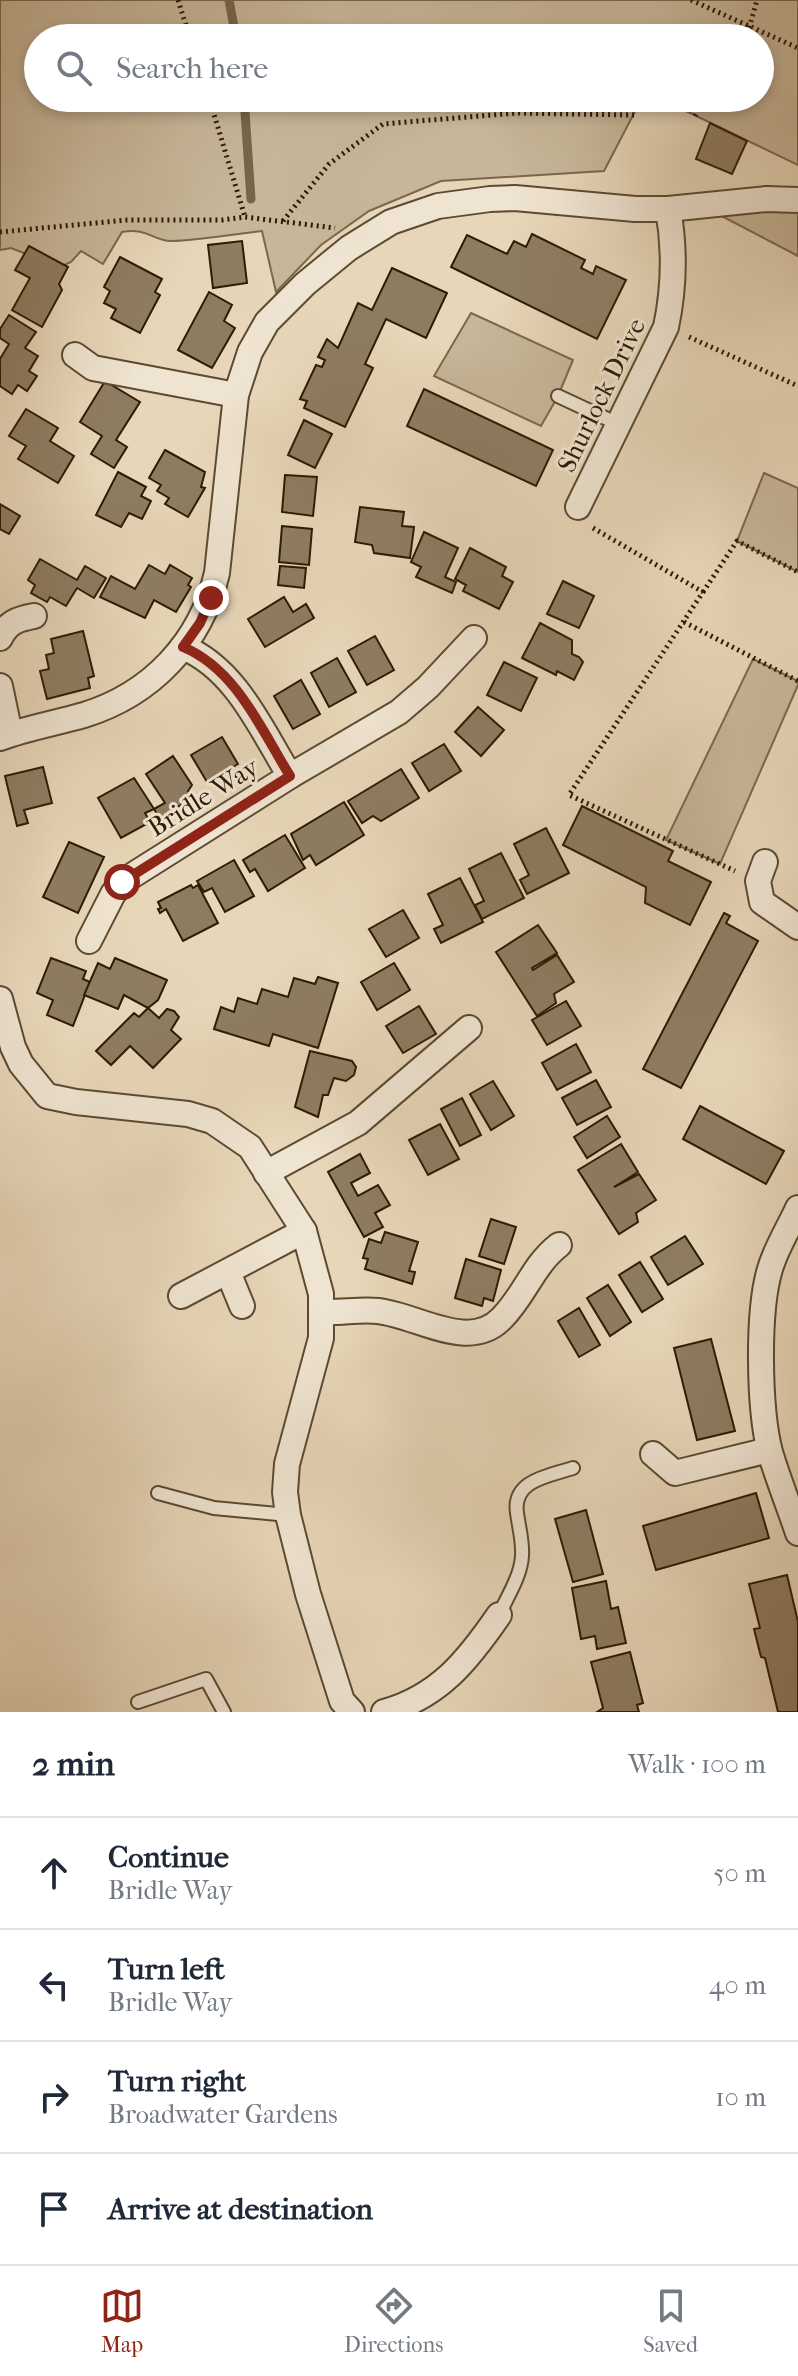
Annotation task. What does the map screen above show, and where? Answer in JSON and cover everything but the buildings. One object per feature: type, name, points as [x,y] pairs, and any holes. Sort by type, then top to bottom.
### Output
[{"type":"street","points":[[0,686],[5,736],[87,714],[124,698],[157,675],[183,647],[200,623],[217,573],[236,395],[250,352],[267,322],[305,284],[391,222],[438,206],[490,199],[515,198],[635,209],[668,209],[766,199],[798,200]]},
{"type":"street","name":"Shurlock Drive","points":[[578,507],[666,327],[672,300],[668,209]]},
{"type":"street","points":[[75,355],[93,368],[236,395]]},
{"type":"street","points":[[0,638],[5,628],[14,621],[34,616]]},
{"type":"street","name":"Bridle Way","points":[[89,941],[122,882],[290,776],[399,712],[428,687],[474,638]]},
{"type":"street","name":"Bridle Way","points":[[183,647],[215,666],[233,684],[290,776]]},
{"type":"street","points":[[762,872],[762,902],[798,927]]},
{"type":"street","points":[[0,999],[21,1064],[47,1096],[188,1114],[212,1121],[250,1147],[304,1231],[321,1294],[321,1338],[287,1464],[285,1492],[308,1594],[349,1709]]},
{"type":"street","points":[[266,1173],[358,1123],[469,1028]]},
{"type":"street","points":[[798,1208],[770,1268],[763,1297],[762,1387],[769,1450],[798,1533]]},
{"type":"street","points":[[181,1296],[304,1231]]},
{"type":"street","points":[[322,1312],[376,1310],[458,1333],[474,1333],[500,1321],[543,1258],[559,1245]]},
{"type":"street","points":[[228,1272],[242,1306]]},
{"type":"street","points":[[653,1454],[675,1473],[769,1450]]},
{"type":"street","points":[[384,1712],[415,1702],[458,1669],[499,1615]]},
{"type":"lane","points":[[558,396],[618,424]]},
{"type":"lane","points":[[499,1615],[522,1560],[522,1534],[516,1505],[520,1490],[531,1481],[573,1468]]},
{"type":"lane","points":[[158,1493],[214,1508],[288,1515]]},
{"type":"lane","points":[[138,1702],[206,1679],[224,1712]]},
{"type":"path","points":[[178,0],[186,24]]},
{"type":"path","points":[[691,0],[748,24]]},
{"type":"path","points":[[750,24],[757,0]]},
{"type":"path","points":[[774,36],[798,48]]},
{"type":"path","points":[[213,112],[245,217]]},
{"type":"path","points":[[695,116],[697,112]]},
{"type":"path","points":[[283,221],[329,164],[383,124],[517,113],[634,115]]},
{"type":"path","points":[[0,232],[127,220],[222,220],[245,217],[354,231],[366,238]]},
{"type":"path","points":[[666,327],[798,386]]},
{"type":"path","points":[[578,507],[574,516],[703,592]]},
{"type":"path","points":[[762,872],[569,795],[737,541],[798,572]]},
{"type":"path","points":[[684,622],[798,681]]},
{"type":"shaded area","points":[[0,0],[798,0],[798,165],[688,112],[774,112],[774,24],[24,24],[24,112],[635,112],[604,171],[441,181],[369,211],[321,245],[276,292],[262,231],[171,241],[138,231],[122,232],[103,264],[81,251],[71,262],[60,267],[11,248],[0,250]]},
{"type":"shaded area","points":[[712,211],[798,212],[798,256]]},
{"type":"shaded area","points":[[471,313],[573,360],[541,426],[434,376]]},
{"type":"shaded area","points":[[764,473],[798,488],[798,572],[737,541]]},
{"type":"shaded area","points":[[753,659],[798,681],[798,685],[720,864],[666,840]]},
{"type":"waterway","points":[[229,0],[233,24]]},
{"type":"waterway","points":[[245,112],[251,199]]},
{"type":"route","points":[[122,882],[290,776],[233,684],[215,666],[183,647],[200,623],[211,598]]}]
